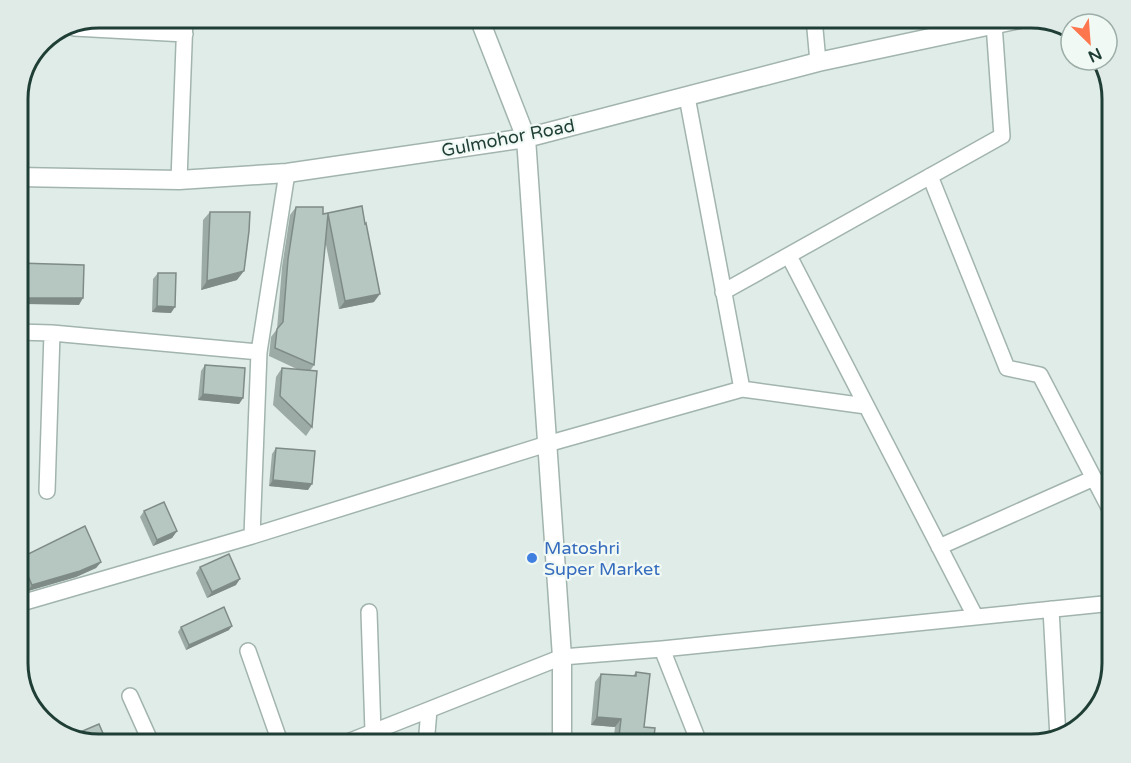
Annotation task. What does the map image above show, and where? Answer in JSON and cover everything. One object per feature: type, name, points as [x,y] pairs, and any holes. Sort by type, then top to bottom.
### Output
[{"type":"street","points":[[179,180],[185,28]]},
{"type":"street","points":[[483,28],[526,138],[562,657],[562,734]]},
{"type":"street","points":[[815,28],[818,62]]},
{"type":"street","name":"Gulmohor Road","points":[[29,177],[179,180],[287,173],[526,138],[818,62],[975,28]]},
{"type":"street","points":[[723,292],[1002,136],[994,28]]},
{"type":"street","points":[[91,29],[185,34]]},
{"type":"street","points":[[687,97],[742,389]]},
{"type":"street","points":[[252,536],[259,352],[287,173]]},
{"type":"street","points":[[930,176],[1007,368],[1040,375],[1102,494]]},
{"type":"street","points":[[789,256],[975,616]]},
{"type":"street","points":[[29,332],[259,352]]},
{"type":"street","points":[[47,491],[52,333]]},
{"type":"street","points":[[29,601],[252,536],[547,444],[742,389],[866,406]]},
{"type":"street","points":[[939,547],[1094,478]]},
{"type":"street","points":[[368,734],[562,657],[1102,604]]},
{"type":"street","points":[[1051,609],[1058,729]]},
{"type":"street","points":[[369,612],[373,732]]},
{"type":"street","points":[[662,649],[696,734]]},
{"type":"street","points":[[248,651],[277,734]]},
{"type":"street","points":[[130,696],[147,734]]},
{"type":"street","points":[[427,734],[429,710]]},
{"type":"building","points":[[362,206],[380,294],[345,301],[328,214],[314,365],[275,348],[277,329],[283,322],[288,259],[296,207],[323,207],[323,214]]},
{"type":"building","points":[[210,212],[250,212],[244,271],[207,281]]},
{"type":"building","points":[[29,263],[84,265],[83,298],[29,298]]},
{"type":"building","points":[[158,273],[176,273],[175,307],[157,306]]},
{"type":"building","points":[[205,365],[245,368],[243,398],[203,394]]},
{"type":"building","points":[[282,368],[317,371],[312,427],[280,396]]},
{"type":"building","points":[[276,448],[315,451],[312,484],[273,480]]},
{"type":"building","points":[[164,502],[177,531],[157,540],[144,511]]},
{"type":"building","points":[[85,526],[101,562],[80,571],[32,585],[29,578],[29,554]]},
{"type":"building","points":[[229,554],[240,579],[212,592],[200,567]]},
{"type":"building","points":[[224,607],[232,626],[189,645],[181,627]]},
{"type":"building","points":[[636,672],[650,674],[644,727],[655,728],[654,734],[619,734],[621,719],[597,717],[601,674],[636,676]]},
{"type":"building","points":[[99,724],[103,734],[90,734],[80,732]]},
{"type":"place","name":"Matoshri Super Market","points":[[532,558]]}]
